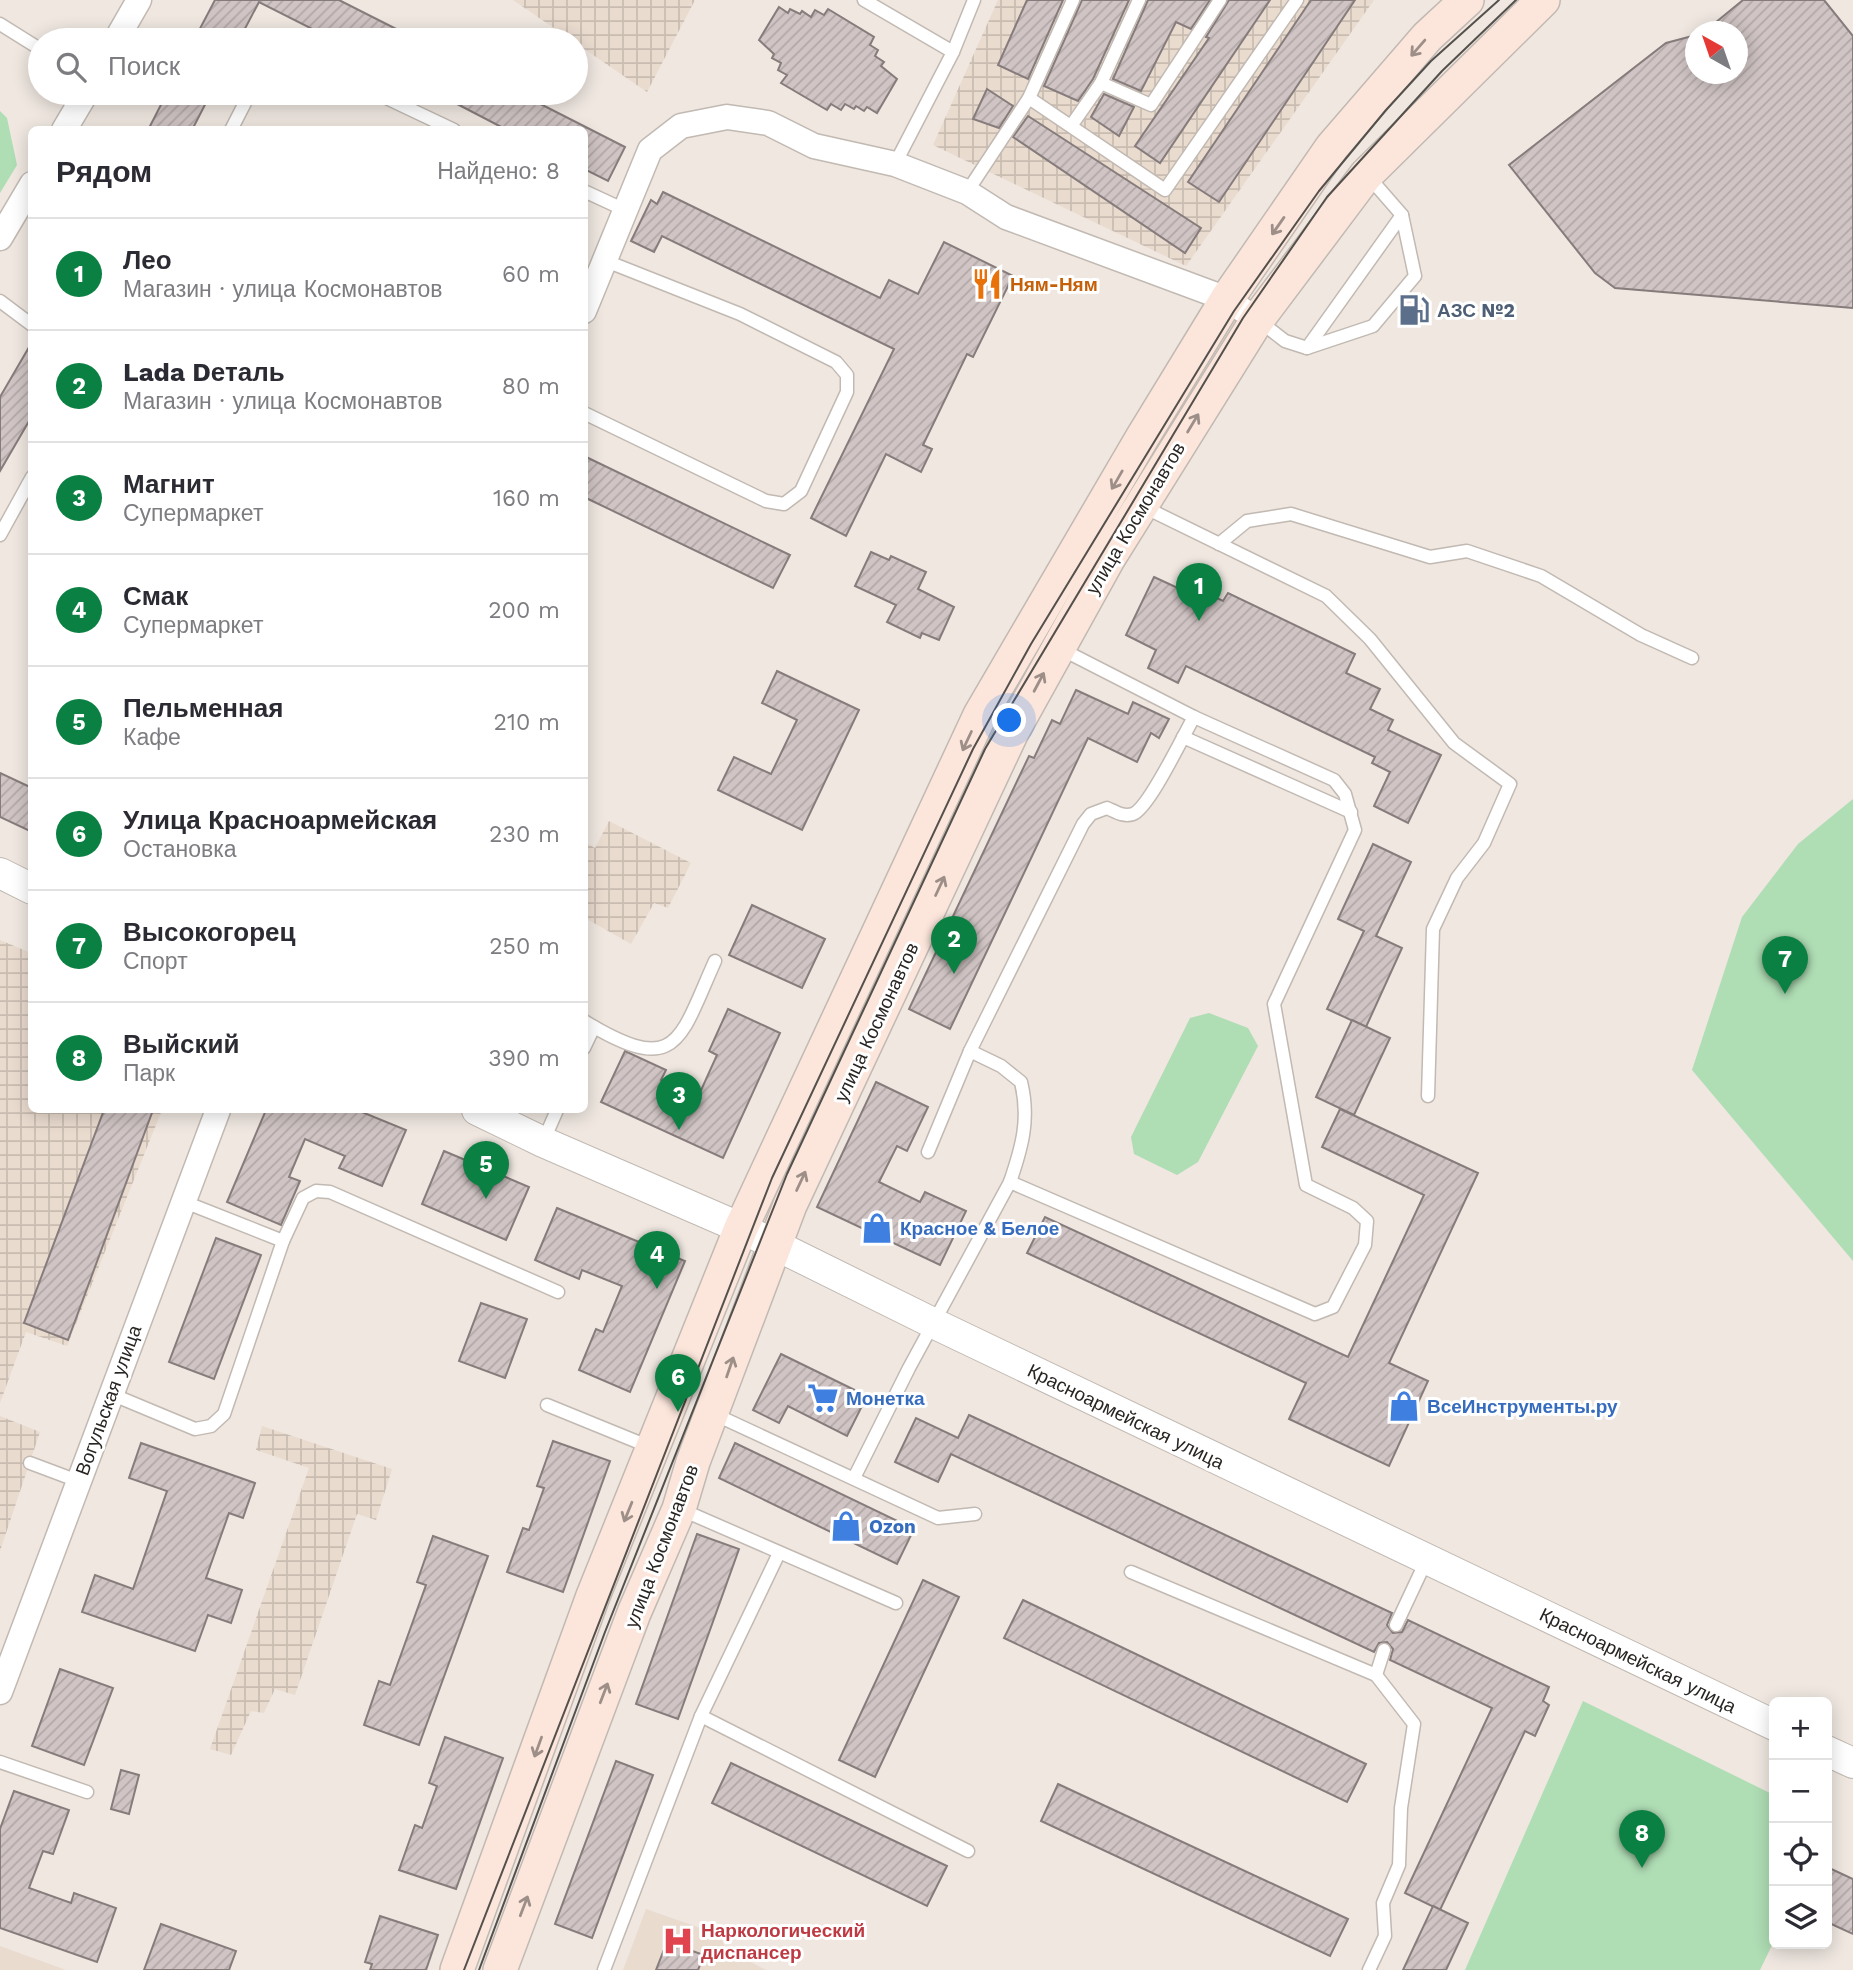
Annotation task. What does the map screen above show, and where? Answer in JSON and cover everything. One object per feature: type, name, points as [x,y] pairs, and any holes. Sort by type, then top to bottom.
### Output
[{"type":"main road","name":"улица Космонавтов","points":[[457,1970],[593,1596],[741,1228],[980,715],[1142,438],[1227,299],[1332,147],[1427,37],[1467,0]]},
{"type":"main road","name":"улица Космонавтов","points":[[500,1970],[634,1614],[679,1509],[790,1205],[1005,746],[1057,648],[1257,320],[1366,175],[1543,0]]},
{"type":"street","points":[[123,28],[139,0]]},
{"type":"street","points":[[66,126],[79,105]]},
{"type":"street","points":[[588,297],[606,261],[650,150],[681,126],[727,117],[768,123],[814,146],[895,164],[967,192],[1006,217],[1227,299],[1257,320]]},
{"type":"street","points":[[0,238],[28,193]]},
{"type":"street","points":[[0,873],[28,887]]},
{"type":"street","name":"Вогульская улица","points":[[0,1692],[6,1655],[78,1481],[217,1113]]},
{"type":"street","name":"Красноармейская улица","points":[[483,1113],[775,1244],[933,1324],[1769,1724]]},
{"type":"street","points":[[1832,1753],[1853,1763]]},
{"type":"lane","points":[[864,0],[953,52]]},
{"type":"lane","points":[[895,164],[953,52],[974,0]]},
{"type":"lane","points":[[967,192],[1029,98],[1073,0]]},
{"type":"lane","points":[[1071,126],[1101,83],[1139,0]]},
{"type":"lane","points":[[1101,83],[1150,105],[1220,0]]},
{"type":"lane","points":[[1029,98],[1165,190],[1297,0]]},
{"type":"lane","points":[[0,24],[28,42]]},
{"type":"lane","points":[[233,126],[244,105]]},
{"type":"lane","points":[[401,105],[446,126]]},
{"type":"lane","points":[[1257,320],[1285,341],[1307,348],[1373,326],[1415,276],[1402,215],[1366,175]]},
{"type":"lane","points":[[588,193],[625,210]]},
{"type":"lane","points":[[1307,348],[1402,215]]},
{"type":"lane","points":[[588,415],[766,501],[784,504],[801,491],[847,392],[847,375],[836,362],[740,314],[606,261]]},
{"type":"lane","points":[[0,301],[28,322]]},
{"type":"lane","points":[[0,535],[28,484]]},
{"type":"lane","points":[[1142,506],[1326,596],[1370,639],[1454,743],[1510,784],[1485,843],[1457,878],[1433,929],[1428,1096]]},
{"type":"lane","points":[[1219,544],[1247,521],[1291,514],[1430,557],[1467,551],[1541,576],[1641,635],[1692,658]]},
{"type":"lane","points":[[1010,1182],[1315,1314],[1333,1307],[1365,1245],[1367,1221],[1353,1208],[1306,1185],[1273,1004],[1354,830],[1345,794],[1334,780],[1194,717],[1057,648]]},
{"type":"lane","points":[[928,1152],[970,1051],[1083,824],[1091,814],[1107,808],[1122,815],[1134,814],[1147,803],[1194,717]]},
{"type":"lane","points":[[1183,737],[1351,812]]},
{"type":"lane","points":[[589,1024],[646,1049],[665,1048],[681,1036],[715,961]]},
{"type":"lane","points":[[854,1478],[1010,1182],[1027,1124],[1021,1082],[1001,1066],[970,1051]]},
{"type":"lane","points":[[543,1142],[556,1113]]},
{"type":"lane","points":[[111,1394],[195,1429],[211,1426],[224,1414],[283,1241],[303,1198],[316,1191],[330,1192],[558,1292]]},
{"type":"lane","points":[[182,1201],[283,1241]]},
{"type":"lane","points":[[547,1405],[653,1449]]},
{"type":"lane","points":[[713,1414],[938,1518],[975,1514]]},
{"type":"lane","points":[[30,1463],[78,1481]]},
{"type":"lane","points":[[679,1509],[897,1603]]},
{"type":"lane","points":[[604,1970],[701,1716],[779,1553]]},
{"type":"lane","points":[[1396,1625],[1427,1559]]},
{"type":"lane","points":[[1131,1572],[1376,1675],[1414,1724],[1401,1808],[1399,1866],[1383,1903],[1385,1936],[1369,1970]]},
{"type":"lane","points":[[1376,1675],[1384,1650]]},
{"type":"lane","points":[[701,1716],[968,1852]]},
{"type":"lane","points":[[0,1762],[87,1791]]},
{"type":"shaded area","points":[[513,0],[695,0],[647,92],[588,51],[588,28],[554,28]]},
{"type":"shaded area","points":[[998,0],[1374,0],[1186,266],[933,145]]},
{"type":"shaded area","points":[[609,821],[691,863],[668,908],[654,903],[631,944],[588,920],[588,844],[595,848]]},
{"type":"shaded area","points":[[0,940],[28,952],[28,1113],[161,1113],[67,1346],[26,1332],[0,1403]]},
{"type":"shaded area","points":[[0,1416],[40,1432],[0,1551]]},
{"type":"shaded area","points":[[262,1426],[392,1469],[376,1520],[357,1514],[295,1695],[275,1689],[264,1713],[251,1711],[231,1755],[210,1749],[309,1468],[256,1450]]},
{"type":"shaded area","name":"Наркологический диспансер","points":[[646,1909],[720,1935],[725,1948],[766,1970],[623,1970]]},
{"type":"shaded area","points":[[0,1946],[66,1970],[0,1970]]},
{"type":"green space","points":[[0,111],[7,118],[17,165],[0,193]]},
{"type":"green space","points":[[1853,799],[1853,1261],[1692,1070],[1742,917],[1798,844]]},
{"type":"green space","points":[[1209,1013],[1248,1028],[1258,1046],[1198,1162],[1177,1175],[1134,1154],[1131,1137],[1190,1018]]},
{"type":"green space","points":[[1583,1701],[1769,1793],[1770,1949],[1760,1970],[1465,1970]]},
{"type":"building","points":[[215,0],[339,0],[394,28],[310,28],[259,2],[245,28],[200,28]]},
{"type":"building","points":[[1027,0],[1063,0],[1028,79],[998,65]]},
{"type":"building","points":[[1082,0],[1129,0],[1093,79],[1078,101],[1044,86]]},
{"type":"building","points":[[1148,0],[1210,0],[1191,29],[1176,22],[1141,91],[1113,79]]},
{"type":"building","points":[[1229,0],[1270,0],[1160,163],[1135,146],[1209,38],[1206,37]]},
{"type":"building","points":[[1311,0],[1355,0],[1219,202],[1188,182]]},
{"type":"building","points":[[1743,0],[1824,0],[1853,36],[1853,308],[1615,288],[1595,273],[1509,165],[1666,43],[1685,38],[1685,84],[1748,84],[1748,21],[1717,21]]},
{"type":"building","points":[[779,7],[788,13],[790,9],[800,14],[802,11],[811,17],[815,10],[824,15],[828,9],[874,37],[870,45],[878,50],[875,56],[884,62],[881,66],[897,79],[877,113],[867,107],[864,111],[845,104],[841,110],[831,104],[827,110],[781,83],[787,75],[778,70],[781,63],[772,58],[774,54],[759,40]]},
{"type":"building","points":[[987,89],[1013,106],[999,128],[973,119]]},
{"type":"building","points":[[1104,94],[1134,107],[1119,136],[1091,117]]},
{"type":"building","points":[[161,105],[205,105],[194,126],[150,126]]},
{"type":"building","points":[[459,105],[543,105],[584,126],[499,126]]},
{"type":"building","points":[[1028,116],[1201,228],[1185,253],[1013,137]]},
{"type":"building","points":[[588,128],[625,147],[608,181],[588,171]]},
{"type":"building","points":[[663,192],[880,298],[889,280],[918,294],[944,242],[1013,276],[973,357],[967,354],[923,445],[932,449],[921,472],[886,454],[846,536],[811,518],[894,349],[662,236],[654,252],[631,241],[651,200],[657,204]]},
{"type":"building","points":[[28,349],[28,423],[0,471],[0,397]]},
{"type":"building","points":[[588,458],[790,555],[773,588],[588,499]]},
{"type":"building","points":[[871,552],[889,560],[891,556],[926,572],[918,589],[954,607],[939,640],[922,633],[920,638],[887,622],[896,605],[855,586]]},
{"type":"building","points":[[1154,577],[1195,596],[1199,589],[1223,601],[1228,593],[1355,654],[1346,673],[1380,689],[1370,709],[1393,720],[1388,730],[1441,755],[1408,823],[1374,806],[1390,772],[1372,763],[1375,757],[1186,666],[1178,683],[1148,668],[1156,650],[1126,635]]},
{"type":"building","points":[[777,671],[859,710],[802,830],[718,790],[734,757],[771,774],[797,720],[762,703]]},
{"type":"building","points":[[1076,690],[1128,714],[1133,702],[1169,719],[1159,738],[1151,733],[1137,762],[1088,738],[950,1029],[909,1009],[1029,756],[1034,758],[1052,720],[1060,724]]},
{"type":"building","points":[[0,773],[28,786],[28,830],[0,817]]},
{"type":"building","points":[[1373,844],[1411,862],[1376,936],[1402,948],[1366,1027],[1327,1009],[1364,931],[1338,919]]},
{"type":"building","points":[[752,905],[825,939],[802,988],[729,955]]},
{"type":"building","points":[[728,1009],[780,1033],[723,1158],[601,1102],[625,1051],[666,1070],[661,1080],[698,1097],[717,1055],[709,1051]]},
{"type":"building","points":[[1352,1020],[1390,1038],[1354,1115],[1316,1097]]},
{"type":"building","points":[[876,1082],[928,1107],[907,1151],[897,1146],[879,1182],[920,1202],[925,1192],[966,1211],[940,1265],[817,1207]]},
{"type":"building","points":[[1340,1109],[1478,1173],[1389,1363],[1428,1381],[1389,1466],[1289,1419],[1306,1383],[1027,1253],[1045,1217],[1348,1357],[1424,1195],[1322,1147]]},
{"type":"building","points":[[103,1113],[152,1113],[68,1340],[24,1323]]},
{"type":"building","points":[[265,1113],[364,1113],[406,1130],[382,1186],[339,1168],[345,1156],[305,1139],[289,1177],[300,1181],[281,1225],[227,1202]]},
{"type":"building","points":[[444,1151],[529,1187],[506,1240],[422,1204]]},
{"type":"building","points":[[557,1208],[685,1261],[630,1392],[579,1370],[596,1329],[603,1332],[622,1286],[582,1270],[579,1279],[535,1260]]},
{"type":"building","points":[[216,1238],[261,1255],[214,1379],[169,1362]]},
{"type":"building","points":[[481,1303],[527,1319],[505,1378],[459,1361]]},
{"type":"building","points":[[781,1354],[867,1396],[847,1436],[788,1406],[779,1423],[753,1410]]},
{"type":"building","points":[[969,1415],[1392,1613],[1387,1625],[1393,1633],[1402,1632],[1408,1620],[1549,1687],[1543,1701],[1549,1705],[1535,1736],[1525,1731],[1440,1910],[1405,1893],[1492,1708],[1390,1660],[1393,1649],[1387,1642],[1379,1643],[1374,1652],[951,1454],[938,1482],[895,1462],[916,1418],[958,1438]]},
{"type":"building","points":[[553,1441],[610,1461],[563,1592],[507,1572],[523,1528],[529,1530],[544,1488],[537,1486]]},
{"type":"building","points":[[141,1443],[255,1483],[243,1518],[229,1513],[206,1578],[242,1590],[231,1623],[208,1615],[195,1651],[82,1612],[95,1575],[133,1589],[167,1491],[129,1478]]},
{"type":"building","points":[[735,1443],[914,1529],[897,1564],[719,1478]]},
{"type":"building","points":[[697,1534],[739,1549],[678,1719],[636,1704]]},
{"type":"building","points":[[433,1536],[488,1556],[419,1745],[364,1725],[379,1681],[390,1685],[426,1585],[417,1582]]},
{"type":"building","points":[[923,1580],[959,1597],[875,1777],[839,1760]]},
{"type":"building","points":[[1023,1600],[1366,1764],[1347,1802],[1004,1638]]},
{"type":"building","points":[[60,1669],[113,1688],[84,1765],[32,1746]]},
{"type":"building","points":[[445,1737],[503,1758],[456,1889],[399,1870],[415,1825],[422,1828],[437,1786],[429,1783]]},
{"type":"building","points":[[616,1761],[653,1775],[592,1938],[555,1924]]},
{"type":"building","points":[[731,1763],[947,1866],[927,1906],[712,1803]]},
{"type":"building","points":[[121,1770],[139,1775],[129,1814],[111,1809]]},
{"type":"building","points":[[1058,1784],[1348,1919],[1330,1956],[1041,1821]]},
{"type":"building","points":[[14,1791],[69,1810],[53,1854],[43,1851],[29,1888],[71,1903],[74,1893],[116,1908],[97,1962],[0,1928],[0,1829]]},
{"type":"building","points":[[1832,1869],[1853,1879],[1853,1934],[1832,1924]]},
{"type":"building","points":[[1433,1906],[1468,1923],[1446,1970],[1403,1970]]},
{"type":"building","points":[[380,1916],[438,1935],[426,1970],[370,1970],[372,1964],[365,1962]]},
{"type":"building","points":[[161,1924],[236,1951],[229,1970],[144,1970]]},
{"type":"building","points":[[667,1942],[704,1955],[698,1970],[656,1970]]},
{"type":"tram line","points":[[464,1970],[772,1178],[973,749],[1031,644],[1234,311],[1319,191],[1386,110],[1431,61],[1499,0]]},
{"type":"tram line","points":[[479,1970],[605,1632],[787,1174],[985,749],[1243,318],[1327,197],[1442,71],[1516,0]]},
{"type":"place","name":"Ням-Ням","points":[[987,284]]},
{"type":"place","name":"АЗС №2","points":[[1414,310]]},
{"type":"place","name":"Лео","points":[[1199,621]]},
{"type":"place","name":"Lada Dеталь","points":[[954,974]]},
{"type":"place","name":"Высокогорец","points":[[1785,994]]},
{"type":"place","name":"Магнит","points":[[679,1130]]},
{"type":"place","name":"Пельменная","points":[[486,1199]]},
{"type":"place","name":"Красное & Белое","points":[[877,1228]]},
{"type":"place","name":"Смак","points":[[657,1289]]},
{"type":"place","name":"Монетка","points":[[823,1398]]},
{"type":"place","name":"ВсеИнструменты.ру","points":[[1404,1406]]},
{"type":"place","name":"Улица Красноармейская","points":[[678,1412]]},
{"type":"place","name":"Ozon","points":[[846,1526]]},
{"type":"place","name":"Выйский","points":[[1642,1868]]},
{"type":"place","name":"Наркологический диспансер","points":[[678,1941]]}]
